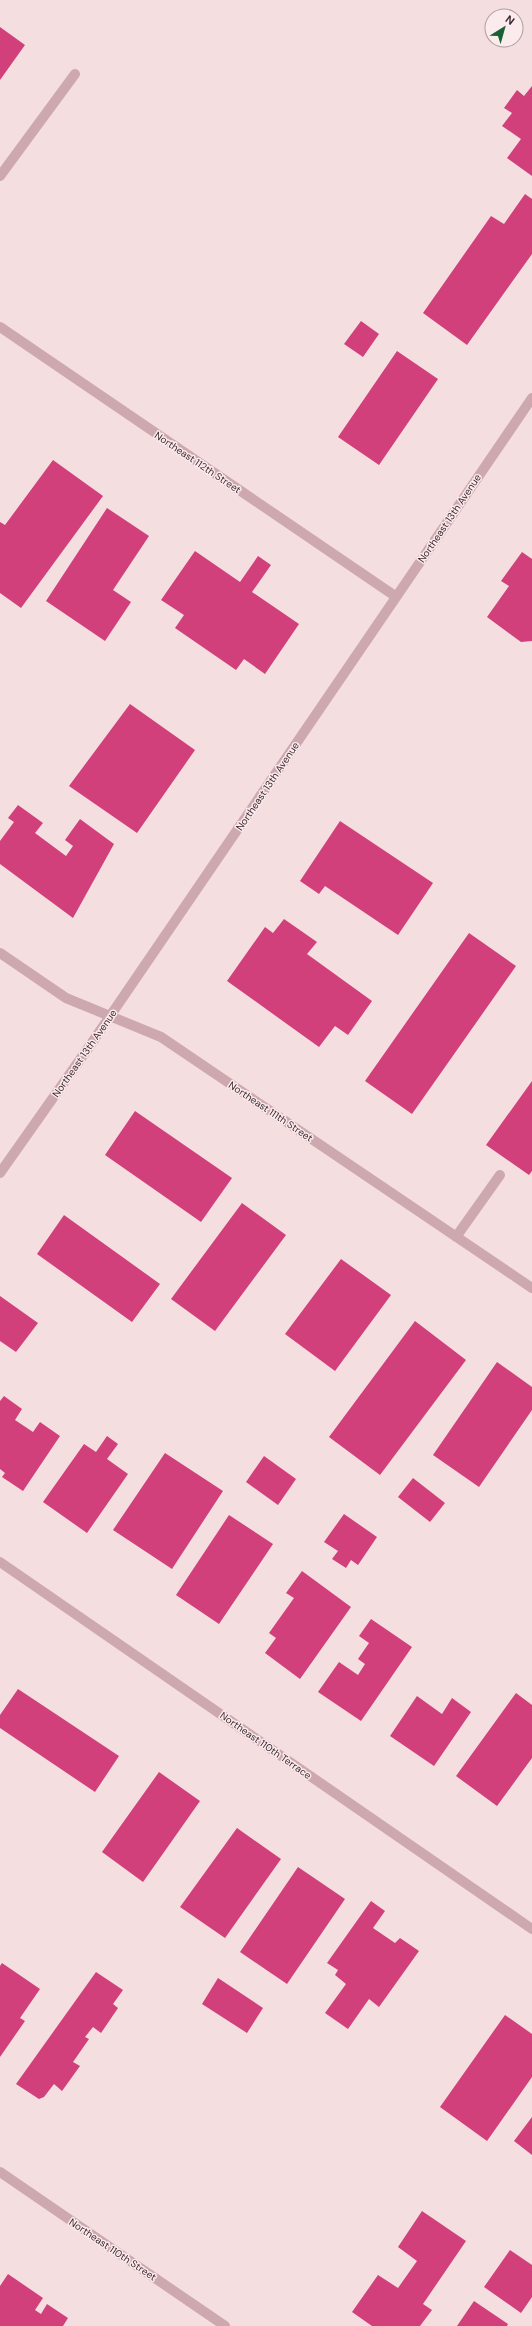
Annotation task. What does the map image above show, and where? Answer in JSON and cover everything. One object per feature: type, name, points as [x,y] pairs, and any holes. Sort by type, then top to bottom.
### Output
[{"type":"street","points":[[0,176],[74,74]]},
{"type":"street","name":"Northeast 112th Street","points":[[0,328],[395,596]]},
{"type":"street","name":"Northeast 13th Avenue","points":[[0,1173],[111,1015],[395,596],[532,398]]},
{"type":"street","name":"Northeast 111th Street","points":[[0,953],[66,998],[111,1015],[161,1037],[532,1288]]},
{"type":"street","points":[[456,1237],[500,1175]]},
{"type":"street","name":"Northeast 110th Terrace","points":[[0,1562],[532,1929]]},
{"type":"street","name":"Northeast 110th Street","points":[[0,2172],[226,2326]]},
{"type":"building","points":[[0,27],[25,45],[0,80]]},
{"type":"building","points":[[532,86],[532,176],[507,158],[521,139],[502,126],[512,113],[504,108],[517,90],[524,96]]},
{"type":"building","points":[[525,194],[532,199],[532,254],[467,345],[423,313],[491,216],[504,224]]},
{"type":"building","points":[[361,321],[379,334],[363,357],[344,344]]},
{"type":"building","points":[[397,351],[438,379],[379,465],[338,437]]},
{"type":"building","points":[[53,460],[103,496],[21,608],[0,593],[0,522],[5,525]]},
{"type":"building","points":[[107,508],[149,536],[113,590],[131,602],[105,641],[46,601]]},
{"type":"building","points":[[195,551],[240,582],[258,556],[271,565],[252,592],[299,624],[265,674],[244,659],[236,670],[175,628],[184,615],[161,600]]},
{"type":"building","points":[[522,552],[532,559],[532,641],[521,642],[487,617],[509,586],[501,581]]},
{"type":"building","points":[[130,704],[195,750],[137,833],[69,786]]},
{"type":"building","points":[[18,805],[43,823],[35,833],[66,856],[73,846],[65,840],[80,819],[114,844],[73,918],[0,864],[0,841],[14,822],[8,818]]},
{"type":"building","points":[[340,821],[433,883],[398,935],[325,886],[319,894],[300,881]]},
{"type":"building","points":[[284,919],[317,942],[307,954],[372,1001],[348,1035],[335,1026],[319,1047],[227,981],[265,927],[273,933]]},
{"type":"building","points":[[469,933],[516,966],[412,1114],[365,1081]]},
{"type":"building","points":[[532,1081],[532,1171],[529,1175],[486,1145]]},
{"type":"building","points":[[135,1111],[232,1178],[201,1222],[105,1155]]},
{"type":"building","points":[[242,1203],[286,1235],[215,1331],[171,1299]]},
{"type":"building","points":[[64,1215],[160,1284],[132,1322],[37,1254]]},
{"type":"building","points":[[341,1259],[391,1295],[335,1371],[285,1334]]},
{"type":"building","points":[[0,1296],[38,1323],[16,1352],[0,1341]]},
{"type":"building","points":[[415,1321],[466,1360],[380,1475],[329,1437]]},
{"type":"building","points":[[497,1362],[532,1387],[532,1410],[479,1487],[433,1455]]},
{"type":"building","points":[[4,1396],[22,1409],[15,1420],[33,1432],[40,1422],[60,1436],[23,1491],[2,1477],[5,1473],[0,1469],[0,1401]]},
{"type":"building","points":[[107,1436],[118,1444],[107,1459],[128,1474],[87,1533],[43,1502],[84,1444],[96,1452]]},
{"type":"building","points":[[165,1453],[223,1491],[172,1569],[113,1530]]},
{"type":"building","points":[[264,1456],[296,1479],[278,1505],[246,1482]]},
{"type":"building","points":[[413,1478],[445,1503],[430,1522],[398,1497]]},
{"type":"building","points":[[344,1514],[377,1537],[358,1565],[351,1560],[346,1568],[332,1559],[338,1551],[324,1542]]},
{"type":"building","points":[[229,1515],[273,1544],[219,1624],[176,1595]]},
{"type":"building","points":[[302,1571],[351,1607],[300,1679],[265,1653],[276,1638],[269,1633],[294,1598],[286,1593]]},
{"type":"building","points":[[371,1619],[412,1647],[361,1721],[318,1692],[339,1662],[358,1675],[365,1664],[358,1659],[369,1643],[359,1636]]},
{"type":"building","points":[[18,1689],[119,1756],[95,1792],[0,1728],[0,1715]]},
{"type":"building","points":[[516,1693],[532,1705],[532,1758],[497,1806],[456,1776]]},
{"type":"building","points":[[417,1696],[442,1714],[452,1698],[471,1712],[434,1766],[390,1736]]},
{"type":"building","points":[[159,1772],[200,1801],[143,1882],[102,1852]]},
{"type":"building","points":[[237,1828],[281,1859],[225,1938],[180,1907]]},
{"type":"building","points":[[298,1867],[345,1899],[287,1984],[240,1952]]},
{"type":"building","points":[[371,1901],[385,1911],[373,1928],[395,1943],[400,1938],[419,1951],[379,2007],[369,1999],[348,2029],[325,2013],[346,1984],[335,1975],[338,1970],[327,1963]]},
{"type":"building","points":[[2,1963],[40,1989],[20,2018],[25,2021],[0,2057],[0,1966]]},
{"type":"building","points":[[96,1972],[123,1990],[113,2004],[118,2008],[101,2033],[93,2027],[85,2037],[89,2039],[73,2062],[80,2066],[62,2091],[54,2084],[44,2097],[39,2099],[16,2084]]},
{"type":"building","points":[[218,1978],[263,2008],[247,2033],[202,2004]]},
{"type":"building","points":[[505,2015],[532,2034],[532,2077],[487,2141],[440,2107]]},
{"type":"building","points":[[532,2117],[532,2155],[514,2141]]},
{"type":"building","points":[[422,2211],[466,2241],[423,2304],[432,2310],[420,2326],[372,2326],[352,2312],[378,2275],[398,2288],[417,2261],[398,2247]]},
{"type":"building","points":[[510,2250],[532,2265],[532,2297],[521,2313],[484,2287]]},
{"type":"building","points":[[8,2274],[43,2298],[35,2310],[41,2314],[47,2304],[68,2318],[63,2326],[0,2326],[0,2286]]},
{"type":"building","points":[[474,2301],[508,2324],[507,2326],[457,2326]]}]
